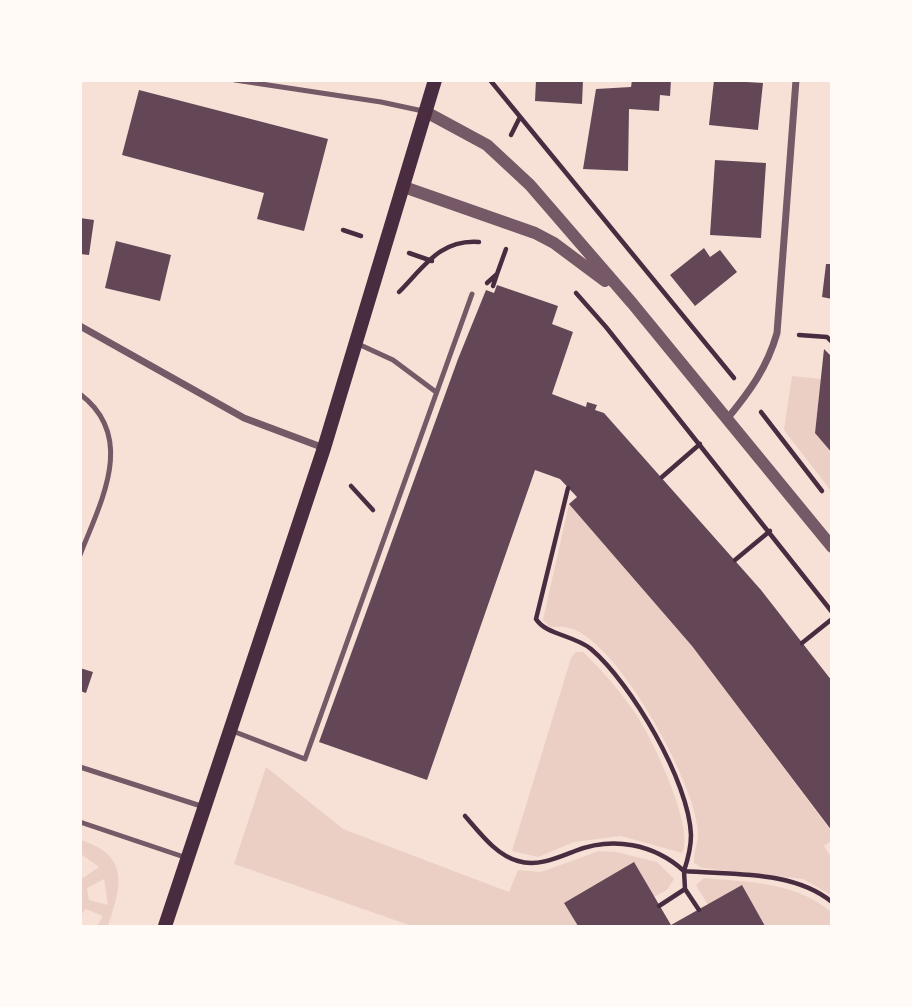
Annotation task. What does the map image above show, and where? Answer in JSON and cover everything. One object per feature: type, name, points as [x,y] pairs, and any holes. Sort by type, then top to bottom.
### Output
[{"type":"main road","points":[[165,926],[324,448],[435,80]]},
{"type":"street","points":[[727,419],[768,362],[777,333],[796,80]]},
{"type":"street","points":[[426,112],[474,136],[501,157],[632,303],[831,547]]},
{"type":"street","points":[[404,187],[535,233],[572,255],[632,303]]},
{"type":"street","points":[[80,326],[244,418],[324,448]]},
{"type":"lane","points":[[236,80],[382,102],[426,112]]},
{"type":"lane","points":[[230,730],[305,759],[472,294]]},
{"type":"lane","points":[[356,342],[393,360],[436,393]]},
{"type":"lane","points":[[80,394],[98,411],[111,434],[111,463],[80,555]]},
{"type":"lane","points":[[80,767],[205,807]]},
{"type":"lane","points":[[80,822],[188,858]]},
{"type":"path","points":[[491,80],[747,394],[823,492]]},
{"type":"path","points":[[511,136],[520,117]]},
{"type":"path","points":[[415,254],[432,261],[449,244],[482,242]]},
{"type":"path","points":[[495,243],[518,250]]},
{"type":"path","points":[[491,292],[507,246]]},
{"type":"path","points":[[472,294],[497,274]]},
{"type":"path","points":[[572,288],[770,531],[831,612]]},
{"type":"path","points":[[777,333],[827,337],[831,342]]},
{"type":"path","points":[[662,477],[700,444]]},
{"type":"path","points":[[351,486],[388,526]]},
{"type":"path","points":[[568,488],[536,619],[546,630],[571,636],[593,651],[626,688],[655,733],[678,787],[690,825],[691,847],[684,871],[685,889],[699,910]]},
{"type":"path","points":[[735,560],[770,531]]},
{"type":"path","points":[[802,643],[831,620]]},
{"type":"path","points":[[466,816],[497,849],[516,861],[544,862],[578,849],[614,842],[656,852],[684,871],[794,882],[820,893],[831,902]]},
{"type":"path","points":[[659,906],[685,889]]},
{"type":"shaded area","points":[[792,376],[821,379],[815,432],[831,453],[831,491],[784,430]]},
{"type":"shaded area","points":[[569,504],[692,646],[831,831],[831,841],[824,846],[831,857],[831,895],[803,879],[702,868],[694,863],[698,836],[685,784],[662,736],[632,686],[598,646],[578,631],[567,627],[550,627],[543,620]]},
{"type":"shaded area","points":[[576,652],[583,652],[610,681],[635,713],[651,741],[678,804],[685,841],[682,853],[621,836],[574,842],[538,857],[512,851],[571,658]]},
{"type":"shaded area","points":[[266,767],[343,829],[509,892],[518,870],[541,872],[599,851],[617,852],[657,862],[674,879],[667,890],[654,897],[564,903],[578,926],[412,926],[234,864]]},
{"type":"shaded area","points":[[81,840],[97,847],[115,864],[118,886],[108,926],[97,926],[103,916],[86,909],[81,915],[81,876],[83,878],[99,867],[81,854]],"holes":[[[104,879],[108,905],[89,900],[87,888]]]},
{"type":"shaded area","points":[[704,878],[771,885],[803,895],[831,912],[831,926],[765,926],[742,886],[708,905],[696,885]]},
{"type":"building","points":[[536,80],[583,80],[582,104],[535,101]]},
{"type":"building","points":[[632,80],[671,80],[670,96],[660,95],[659,111],[629,109],[628,171],[583,169],[596,89],[631,87]]},
{"type":"building","points":[[714,80],[763,83],[758,130],[709,125]]},
{"type":"building","points":[[139,90],[328,139],[304,231],[257,219],[264,193],[122,155]]},
{"type":"building","points":[[715,160],[766,163],[761,238],[710,235]]},
{"type":"building","points":[[80,218],[94,220],[89,255],[80,254]]},
{"type":"building","points":[[116,241],[171,255],[160,301],[105,288]]},
{"type":"building","points":[[704,248],[710,257],[720,250],[737,272],[695,306],[670,275]]},
{"type":"building","points":[[826,264],[832,264],[832,299],[822,297]]},
{"type":"building","points":[[497,285],[558,306],[552,324],[573,332],[552,394],[586,407],[587,402],[597,405],[595,410],[604,413],[761,590],[832,681],[832,831],[692,646],[569,504],[577,497],[560,479],[535,470],[427,780],[319,742],[458,359],[486,290],[494,293]]},
{"type":"building","points":[[824,349],[832,357],[832,453],[815,433]]},
{"type":"building","points":[[80,668],[93,672],[86,693],[80,691]]},
{"type":"building","points":[[634,862],[671,925],[742,885],[765,926],[578,926],[564,903]]}]
